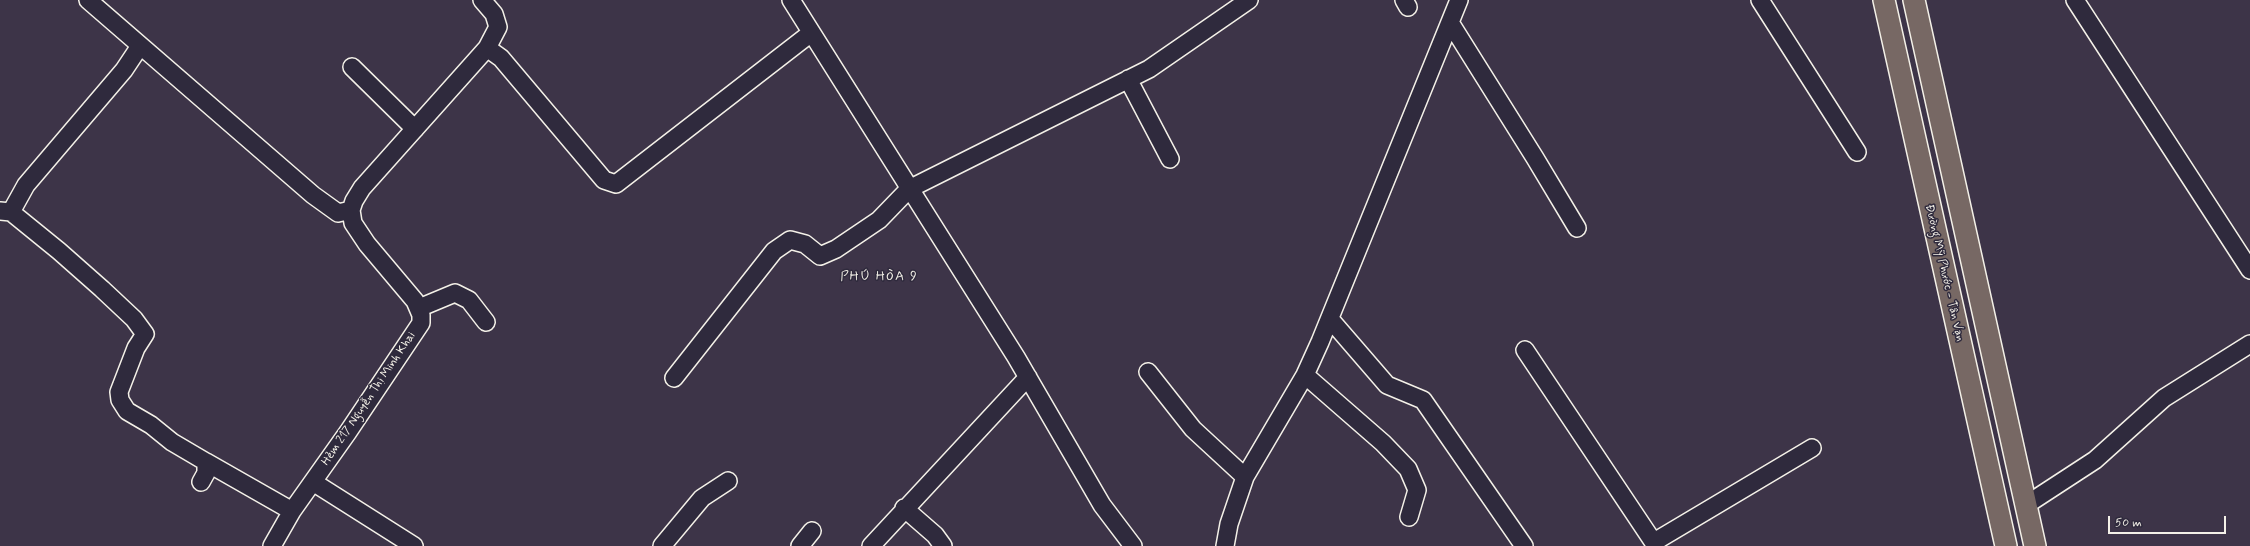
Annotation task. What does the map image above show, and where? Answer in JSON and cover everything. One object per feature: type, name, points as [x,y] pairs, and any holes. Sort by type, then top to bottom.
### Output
[{"type":"main road","name":"Đường Mỹ Phước - Tân Vạn","points":[[1884,0],[2006,546]]},
{"type":"main road","points":[[1914,0],[2035,546]]},
{"type":"street","points":[[88,0],[313,195],[338,213],[351,210]]},
{"type":"street","points":[[482,0],[494,14],[498,27],[487,48],[362,188],[354,201],[351,210],[353,223],[367,244],[409,292],[419,308],[455,293],[469,300],[486,322]]},
{"type":"street","points":[[791,0],[1028,377],[1102,505],[1133,546]]},
{"type":"street","points":[[674,378],[774,251],[790,240],[805,244],[820,256],[836,249],[878,220],[909,189],[1149,69],[1249,0]]},
{"type":"street","points":[[1225,546],[1229,524],[1245,477],[1305,375],[1330,319],[1451,24],[1459,0]]},
{"type":"street","points":[[1760,0],[1857,152]]},
{"type":"street","points":[[2075,0],[2250,270]]},
{"type":"street","points":[[1451,24],[1535,158],[1576,228]]},
{"type":"street","points":[[487,48],[501,58],[604,180],[616,184],[811,33]]},
{"type":"street","points":[[140,46],[124,70],[26,185],[5,212],[59,251],[134,319],[145,334],[136,348],[119,392],[120,400],[127,411],[151,425],[172,442],[292,511]]},
{"type":"street","points":[[352,67],[415,129]]},
{"type":"street","points":[[1128,79],[1170,159]]},
{"type":"street","name":"Hẻm 217 Nguyễn Thị Minh Khai","points":[[272,546],[292,511],[418,328],[421,323],[419,308]]},
{"type":"street","points":[[1330,319],[1387,385],[1423,400],[1524,546]]},
{"type":"street","points":[[2026,505],[2095,460],[2164,398],[2250,344]]},
{"type":"street","points":[[1525,350],[1655,544],[1812,448]]},
{"type":"street","points":[[1148,372],[1193,429],[1245,477]]},
{"type":"street","points":[[1305,375],[1383,443],[1408,469],[1417,490],[1409,517]]},
{"type":"street","points":[[871,546],[904,508],[1028,377]]},
{"type":"street","points":[[201,482],[206,473],[206,462]]},
{"type":"street","points":[[662,546],[702,498],[728,481]]},
{"type":"street","points":[[313,482],[414,546]]},
{"type":"street","points":[[904,508],[935,535],[943,546]]},
{"type":"street","points":[[800,546],[812,531]]},
{"type":"district","name":"PHÚ HÒA 9","points":[[879,277]]}]
